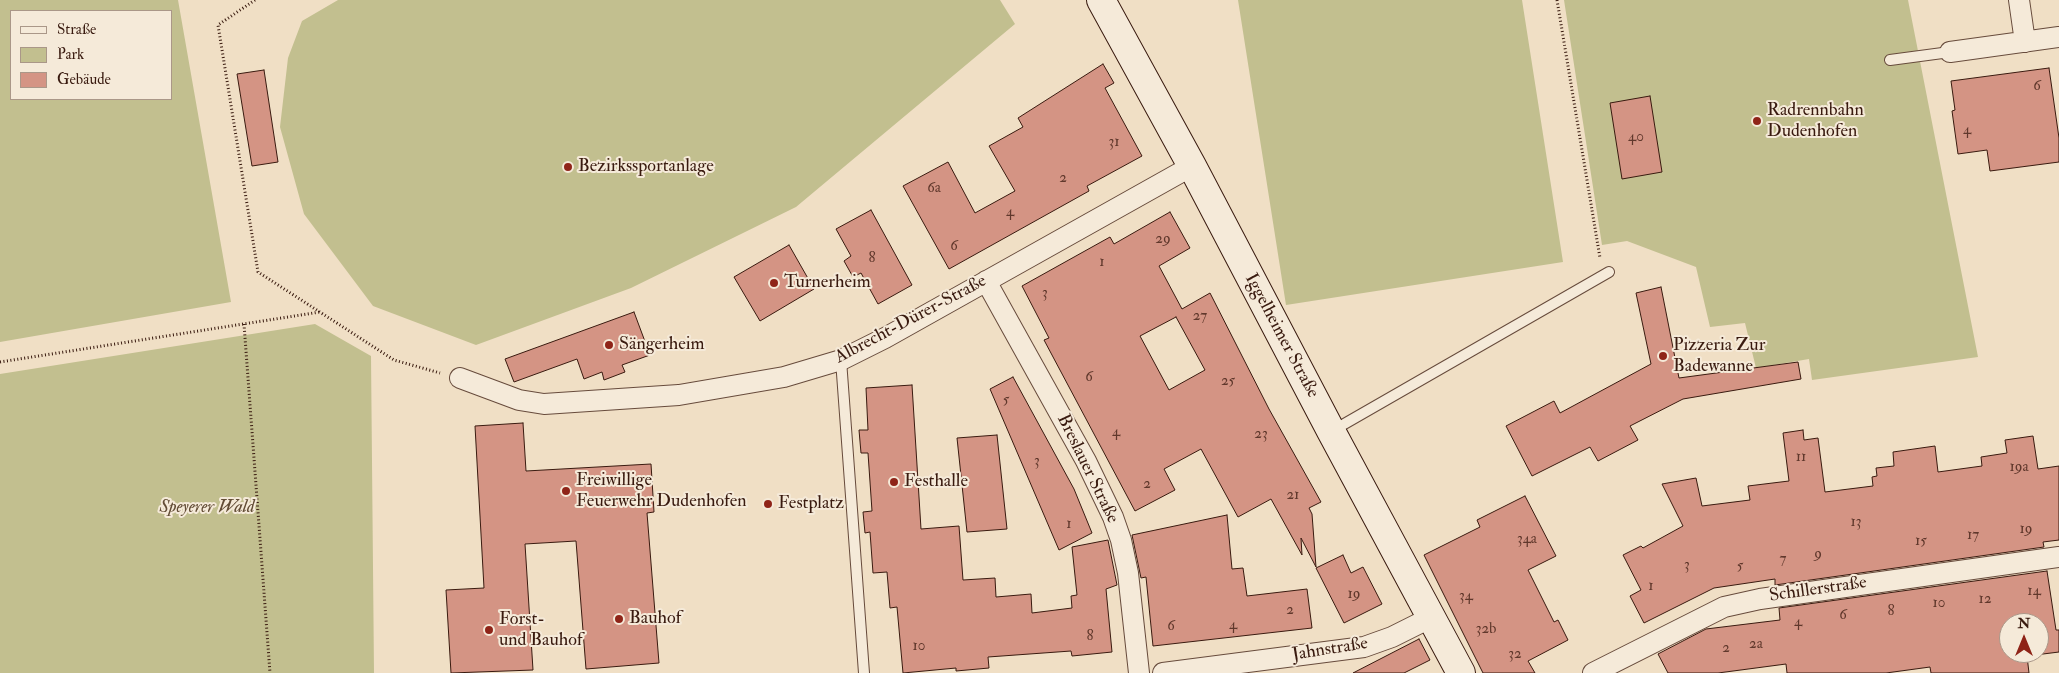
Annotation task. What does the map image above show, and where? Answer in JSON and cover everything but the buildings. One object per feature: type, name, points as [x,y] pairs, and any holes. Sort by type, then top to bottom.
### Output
[{"type":"street","name":"Iggelheimer Straße","points":[[1101,0],[1192,166],[1331,431],[1462,673]]},
{"type":"street","points":[[2019,0],[2025,42]]},
{"type":"street","points":[[1950,52],[2059,37]]},
{"type":"street","name":"Albrecht-Dürer-Straße","points":[[460,378],[519,400],[544,404],[679,396],[784,377],[841,360],[1192,166]]},
{"type":"street","name":"Breslauer Straße","points":[[986,281],[1086,460],[1110,509],[1121,540],[1128,573],[1139,673]]},
{"type":"street","name":"Schillerstraße","points":[[1593,673],[1692,622],[1733,605],[1760,599],[2059,556]]},
{"type":"street","name":"Jahnstraße","points":[[1163,673],[1364,646],[1392,637],[1432,617]]},
{"type":"lane","points":[[1890,60],[1950,52]]},
{"type":"lane","points":[[1331,431],[1609,272]]},
{"type":"lane","points":[[841,360],[864,673]]},
{"type":"path","points":[[255,0],[218,25],[258,272],[394,360],[460,378]]},
{"type":"path","points":[[1558,0],[1600,259],[1609,272]]},
{"type":"path","points":[[0,362],[320,312]]},
{"type":"path","points":[[244,324],[270,673]]},
{"type":"green space","points":[[0,0],[178,0],[231,302],[0,342]]},
{"type":"green space","name":"Bezirkssportanlage","points":[[338,0],[1000,0],[1015,24],[796,207],[631,288],[476,345],[373,306],[304,214],[280,127],[288,58],[302,21]]},
{"type":"green space","points":[[1238,0],[1522,0],[1563,262],[1286,305]]},
{"type":"green space","name":"Radrennbahn Dudenhofen","points":[[1564,0],[1908,0],[1978,357],[1812,380],[1809,359],[1756,368],[1745,323],[1710,327],[1696,267],[1627,241],[1602,245]]},
{"type":"green space","name":"Speyerer Wald","points":[[315,324],[371,356],[374,673],[0,673],[0,374]]},
{"type":"place","name":"Radrennbahn Dudenhofen","points":[[1757,121]]},
{"type":"place","name":"Bezirkssportanlage","points":[[568,167]]},
{"type":"place","name":"Turnerheim","points":[[774,283]]},
{"type":"place","name":"Sängerheim","points":[[609,345]]},
{"type":"place","name":"Pizzeria Zur Badewanne","points":[[1663,356]]},
{"type":"place","name":"Festhalle","points":[[894,482]]},
{"type":"place","name":"Freiwillige Feuerwehr Dudenhofen","points":[[566,491]]},
{"type":"place","name":"Festplatz","points":[[768,504]]},
{"type":"place","name":"Bauhof","points":[[619,619]]},
{"type":"place","name":"Forst- und Bauhof","points":[[489,630]]}]
